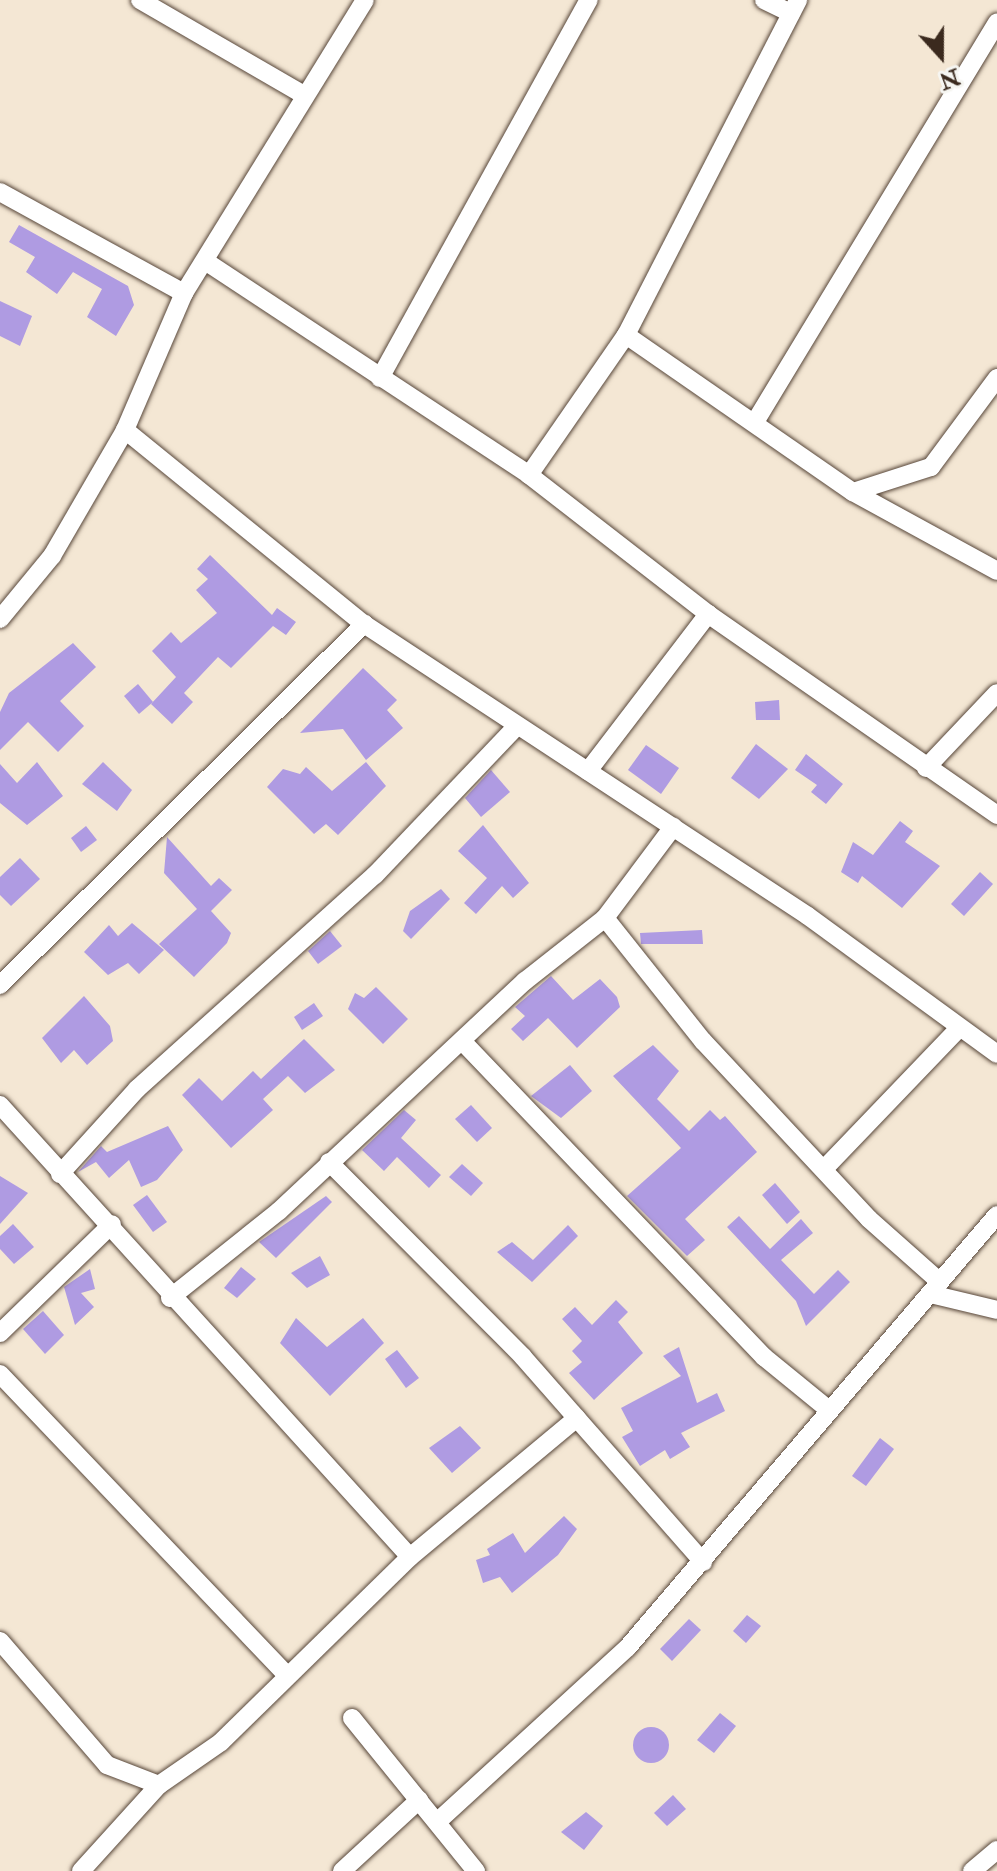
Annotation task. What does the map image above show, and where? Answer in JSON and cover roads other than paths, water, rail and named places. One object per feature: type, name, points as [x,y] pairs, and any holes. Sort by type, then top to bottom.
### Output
[{"type":"street","points":[[140,0],[304,95]]},
{"type":"street","points":[[0,619],[52,556],[125,430],[184,293],[365,0]]},
{"type":"street","points":[[380,378],[589,0]]},
{"type":"street","points":[[529,475],[626,335],[794,6],[764,0]]},
{"type":"street","points":[[755,422],[997,23]]},
{"type":"street","points":[[0,192],[184,293]]},
{"type":"street","points":[[205,261],[529,475],[708,614],[997,815]]},
{"type":"street","points":[[626,335],[853,492],[997,571]]},
{"type":"street","points":[[853,492],[931,467],[997,378]]},
{"type":"street","points":[[125,430],[364,624],[515,728],[673,827],[997,1054]]},
{"type":"street","points":[[588,771],[708,614]]},
{"type":"street","points":[[0,985],[364,624]]},
{"type":"street","points":[[926,768],[997,693]]},
{"type":"street","points":[[60,1174],[137,1089],[375,875],[515,728]]},
{"type":"street","points":[[170,1298],[605,918],[673,827]]},
{"type":"street","points":[[605,918],[653,986],[935,1288],[997,1310]]},
{"type":"street","points":[[824,1169],[959,1028]]},
{"type":"street","points":[[463,1042],[764,1357],[829,1410]]},
{"type":"street","points":[[0,1105],[60,1174],[112,1224],[170,1298],[410,1557]]},
{"type":"street","points":[[329,1162],[577,1418],[703,1562]]},
{"type":"street","points":[[437,1822],[628,1647],[997,1215]]},
{"type":"street","points":[[0,1333],[112,1224]]},
{"type":"street","points":[[0,1374],[286,1674]]},
{"type":"street","points":[[81,1871],[159,1785],[221,1742],[286,1674],[410,1557],[577,1418]]},
{"type":"street","points":[[0,1641],[107,1765],[159,1785]]},
{"type":"street","points":[[352,1718],[476,1871]]},
{"type":"street","points":[[342,1871],[419,1800]]},
{"type":"street","points":[[972,1871],[997,1850]]}]
